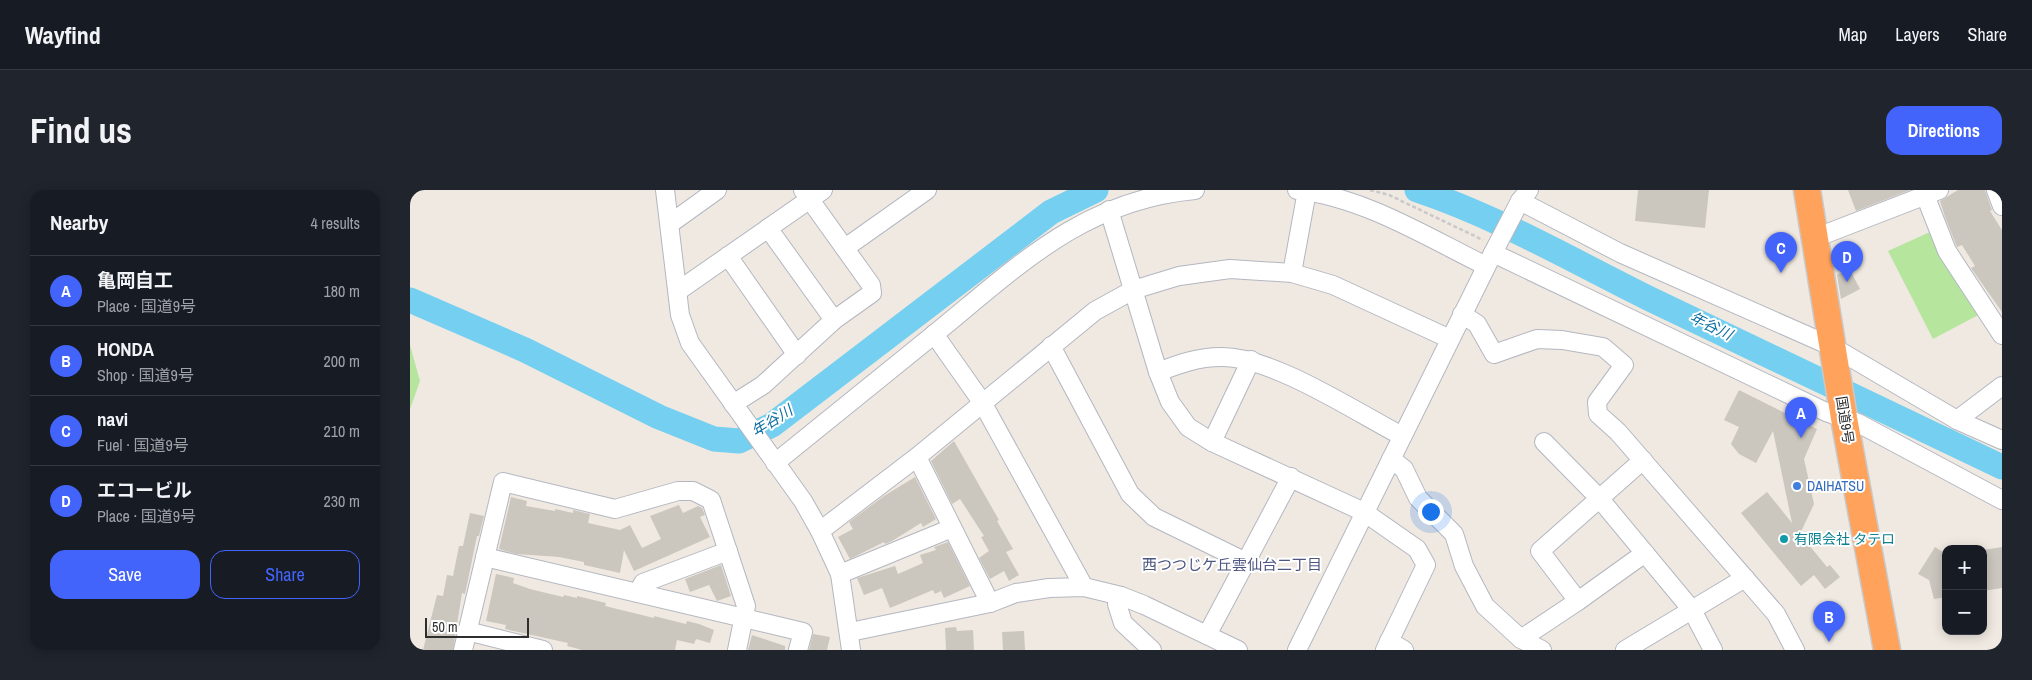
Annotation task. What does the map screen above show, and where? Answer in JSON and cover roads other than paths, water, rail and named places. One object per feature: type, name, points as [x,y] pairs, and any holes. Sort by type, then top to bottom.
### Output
[{"type":"highway","name":"国道9号","points":[[1806,190],[1844,415],[1887,650]]},
{"type":"street","points":[[665,190],[671,223],[680,315],[690,342],[803,501],[820,531],[840,574],[850,632],[851,650]]},
{"type":"street","points":[[671,223],[717,190]]},
{"type":"street","points":[[770,456],[934,334],[1046,244],[1109,210],[1142,200],[1195,190]]},
{"type":"street","points":[[1292,273],[1302,190],[1354,204],[1387,218],[1493,252],[1826,412],[1844,415],[2002,500]]},
{"type":"street","points":[[1996,190],[2002,206]]},
{"type":"street","points":[[845,248],[921,192]]},
{"type":"street","points":[[1815,238],[1929,192],[1948,251],[2002,335]]},
{"type":"street","points":[[678,291],[768,228],[812,193],[845,248],[871,285],[872,293],[834,320],[763,385],[735,407]]},
{"type":"street","points":[[1297,650],[1493,252],[1522,200],[1620,253],[1834,352],[1957,420],[2002,440]]},
{"type":"street","points":[[1109,210],[1158,372],[1170,402],[1188,427],[1212,442],[1364,512],[1417,549],[1426,565],[1392,647]]},
{"type":"street","points":[[768,228],[834,320]]},
{"type":"street","points":[[728,256],[797,355]]},
{"type":"street","points":[[820,531],[917,457],[1095,311],[1133,290],[1179,276],[1230,268],[1292,273],[1333,286],[1450,339]]},
{"type":"street","points":[[1462,314],[1477,324],[1494,354],[1537,339],[1562,340],[1603,347],[1624,365],[1597,402],[1598,414],[1618,432],[1643,460],[1776,614],[1795,650]]},
{"type":"street","points":[[934,334],[982,402],[1084,587]]},
{"type":"street","points":[[1051,346],[1130,494],[1154,517],[1246,562]]},
{"type":"street","points":[[1158,372],[1188,360],[1221,356],[1251,360],[1293,378],[1402,436]]},
{"type":"street","points":[[1212,442],[1251,360]]},
{"type":"street","points":[[1957,420],[2002,386]]},
{"type":"street","points":[[1544,442],[1599,498],[1692,610],[1713,650]]},
{"type":"street","points":[[917,457],[990,602]]},
{"type":"street","points":[[1391,459],[1404,469],[1418,498],[1454,534],[1464,566],[1485,606],[1521,639],[1542,650]]},
{"type":"street","points":[[1578,601],[1540,551],[1643,460]]},
{"type":"street","points":[[1207,635],[1291,477]]},
{"type":"street","points":[[463,650],[503,482],[616,509],[678,491],[692,492],[711,500],[746,606],[737,650]]},
{"type":"street","points":[[840,574],[952,528]]},
{"type":"street","points":[[638,594],[643,583],[728,550]]},
{"type":"street","points":[[1521,639],[1645,553]]},
{"type":"street","points":[[485,557],[803,632],[798,650]]},
{"type":"street","points":[[1625,650],[1745,578]]},
{"type":"street","points":[[850,632],[990,602],[1016,592],[1049,588],[1084,587],[1121,596],[1238,650]]},
{"type":"street","points":[[1121,596],[1116,604],[1123,623],[1152,650]]},
{"type":"street","points":[[467,631],[543,650]]},
{"type":"waterway","name":"年谷川","points":[[410,300],[525,350],[659,417],[714,439],[739,441],[772,425],[1051,212],[1096,190]]},
{"type":"waterway","name":"年谷川","points":[[1417,190],[1506,226],[1650,299],[2002,467]]},
{"type":"place","name":"navi","points":[[1781,273]]},
{"type":"place","name":"エコービル","points":[[1847,282]]},
{"type":"place","name":"亀岡自工","points":[[1801,438]]},
{"type":"place","name":"DAIHATSU","points":[[1797,486]]},
{"type":"place","name":"有限会社 タテロ","points":[[1784,539]]},
{"type":"place","name":"HONDA","points":[[1829,642]]},
{"type":"district","name":"西つつじケ丘雲仙台二丁目","points":[[1232,565]]}]
